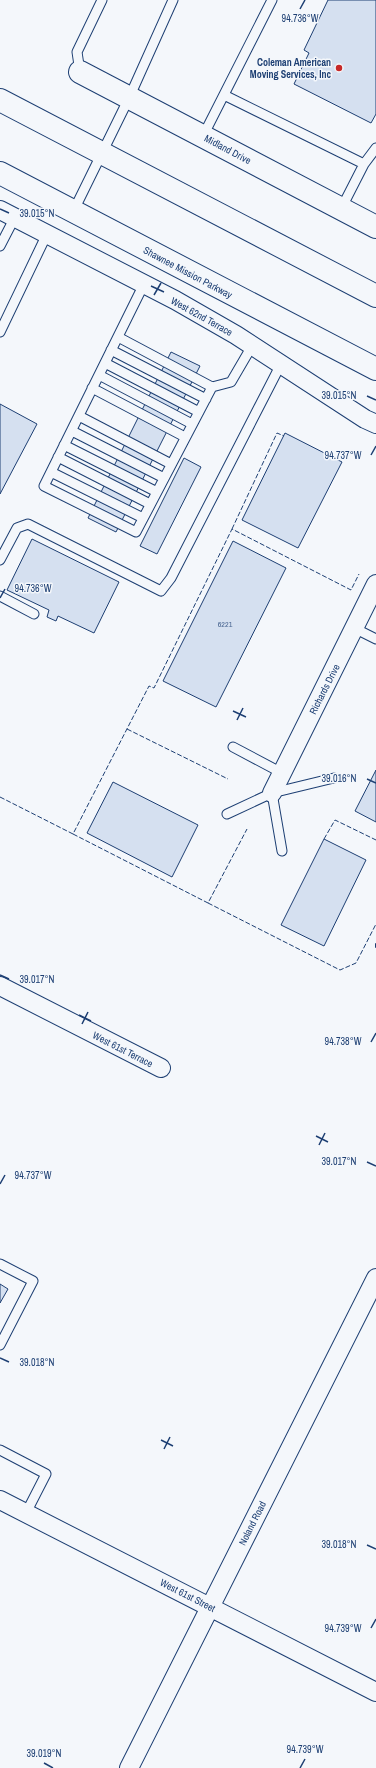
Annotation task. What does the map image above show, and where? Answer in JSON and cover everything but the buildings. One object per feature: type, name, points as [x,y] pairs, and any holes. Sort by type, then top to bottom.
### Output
[{"type":"main road","name":"Midland Drive","points":[[80,72],[376,227]]},
{"type":"main road","points":[[0,100],[376,296]]},
{"type":"main road","name":"Shawnee Mission Parkway","points":[[0,172],[73,212],[372,364]]},
{"type":"street","name":"West 62nd Terrace","points":[[7,214],[144,284],[222,327],[365,419],[376,424]]},
{"type":"street","name":"Richards Drive","points":[[272,793],[376,584]]},
{"type":"street","name":"West 61st Terrace","points":[[0,986],[161,1068]]},
{"type":"street","name":"Noland Road","points":[[129,1768],[376,1278]]},
{"type":"street","name":"West 61st Street","points":[[0,1500],[376,1692]]},
{"type":"lane","points":[[80,72],[77,52],[102,0]]},
{"type":"lane","points":[[73,212],[129,98],[173,0]]},
{"type":"lane","points":[[203,136],[272,0]]},
{"type":"lane","points":[[224,95],[364,164]]},
{"type":"lane","points":[[341,209],[364,164],[376,148]]},
{"type":"lane","points":[[0,246],[7,214]]},
{"type":"lane","points":[[0,332],[47,234]]},
{"type":"lane","points":[[144,284],[44,486],[136,532],[212,387]]},
{"type":"lane","points":[[118,337],[212,387],[231,382],[252,346]]},
{"type":"lane","points":[[112,350],[206,398]]},
{"type":"lane","points":[[105,363],[199,412]]},
{"type":"lane","points":[[0,560],[17,528],[28,524],[161,591],[170,578],[281,364]]},
{"type":"lane","points":[[99,375],[192,424]]},
{"type":"lane","points":[[92,388],[185,437]]},
{"type":"lane","points":[[79,416],[171,464]]},
{"type":"lane","points":[[72,431],[164,478]]},
{"type":"lane","points":[[64,445],[157,492]]},
{"type":"lane","points":[[58,457],[150,504]]},
{"type":"lane","points":[[51,472],[143,518]]},
{"type":"lane","points":[[0,596],[34,614]]},
{"type":"lane","points":[[354,628],[376,639]]},
{"type":"lane","points":[[233,747],[282,772]]},
{"type":"lane","points":[[227,814],[272,793],[334,778]]},
{"type":"lane","points":[[272,793],[282,851]]},
{"type":"lane","points":[[0,1264],[33,1281],[0,1345]]},
{"type":"lane","points":[[0,1450],[46,1474],[26,1513]]},
{"type":"fence","points":[[232,529],[277,433],[284,436]]},
{"type":"fence","points":[[0,797],[73,834],[149,686],[154,688],[232,529],[351,590],[359,574]]},
{"type":"fence","points":[[127,729],[228,779]]},
{"type":"fence","points":[[324,839],[335,820],[376,840]]},
{"type":"fence","points":[[73,834],[208,903],[247,829]]},
{"type":"fence","points":[[208,903],[340,970],[356,963],[376,924]]},
{"type":"place","name":"Coleman American Moving Services, Inc","points":[[339,68]]}]
